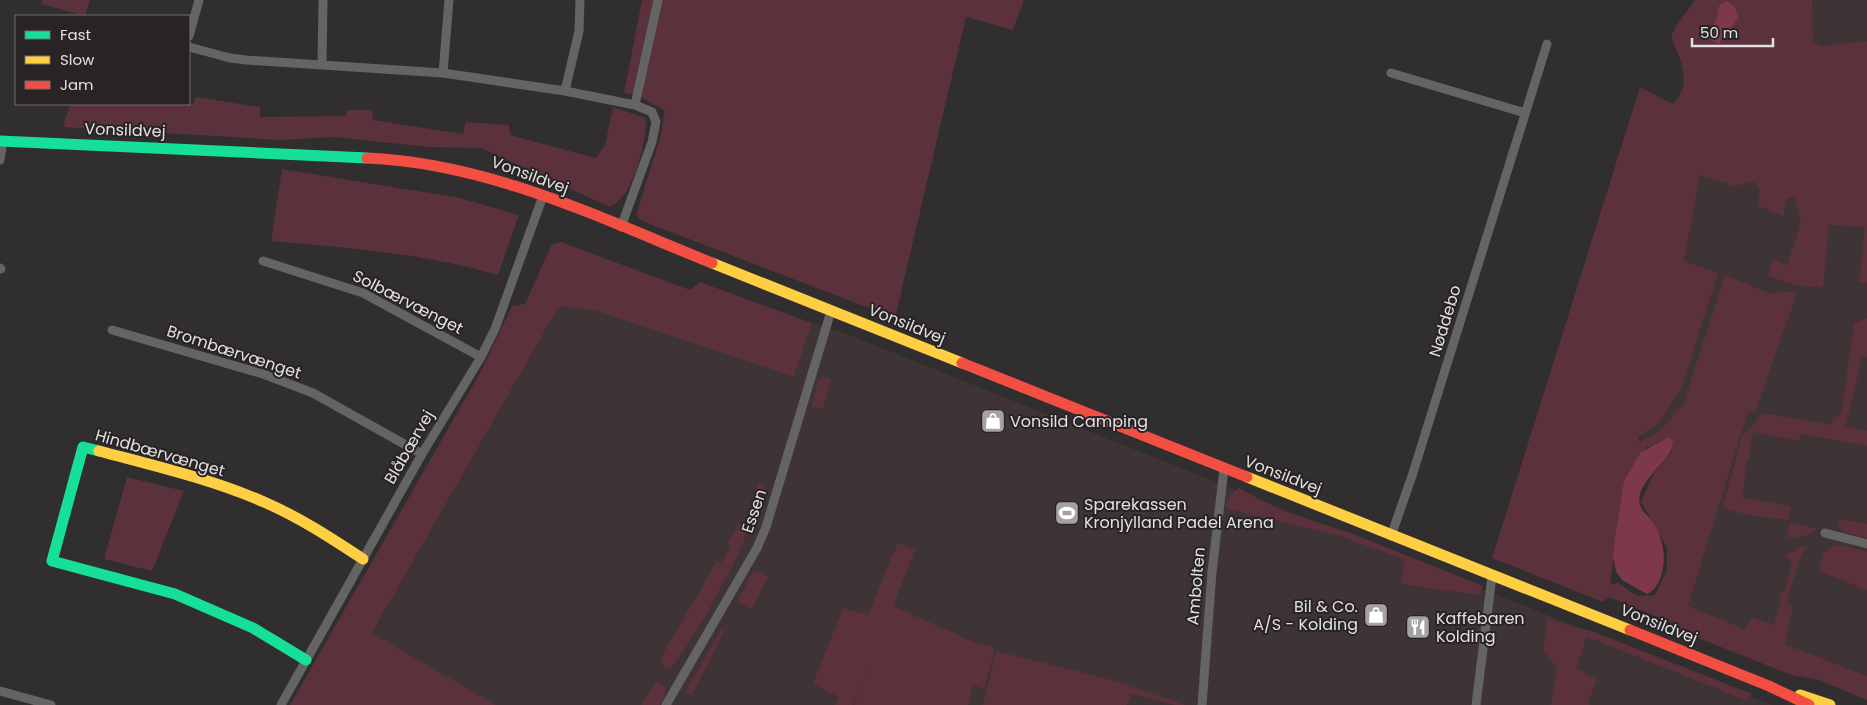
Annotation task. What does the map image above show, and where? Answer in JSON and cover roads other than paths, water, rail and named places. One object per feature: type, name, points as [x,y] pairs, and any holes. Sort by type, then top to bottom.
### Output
[{"type":"main road","name":"Vonsildvej","points":[[2,141],[398,159],[476,173],[543,196],[621,227],[1769,686],[1809,705]]},
{"type":"main road","name":"Hindbærvænget","points":[[306,660],[253,628],[175,594],[52,561],[82,447],[162,468],[250,496],[301,521],[363,559]]},
{"type":"main road","name":"Vonsildvej","points":[[1769,686],[1830,705]]},
{"type":"street","points":[[190,32],[199,0]]},
{"type":"street","points":[[322,64],[324,0]]},
{"type":"street","points":[[443,73],[449,0]]},
{"type":"street","points":[[565,91],[579,31],[580,0]]},
{"type":"street","points":[[635,105],[658,0]]},
{"type":"street","name":"Nøddebo","points":[[1391,536],[1412,476],[1547,44]]},
{"type":"street","points":[[190,47],[230,58],[443,73],[565,91],[635,105],[652,112],[656,122],[652,142],[621,227]]},
{"type":"street","points":[[1391,73],[1525,113]]},
{"type":"street","points":[[0,160],[2,141]]},
{"type":"street","name":"Blåbærvej","points":[[281,705],[422,454],[481,357],[495,329],[543,196]]},
{"type":"street","name":"Solbærvænget","points":[[263,261],[363,293],[481,357]]},
{"type":"street","name":"Essen","points":[[666,705],[757,548],[766,527],[831,311]]},
{"type":"street","name":"Brombærvænget","points":[[112,330],[263,374],[313,393],[422,454]]},
{"type":"street","name":"Ambolten","points":[[1202,705],[1212,572],[1224,469]]},
{"type":"street","points":[[1825,533],[1867,544]]},
{"type":"street","points":[[1476,705],[1492,576]]},
{"type":"street","points":[[0,691],[51,705]]},
{"type":"place","name":"Vonsild Camping","points":[[993,421]]},
{"type":"place","name":"Sparekassen Kronjylland Padel Arena","points":[[1067,513]]},
{"type":"place","name":"Bil & Co. A/S - Kolding","points":[[1376,615]]},
{"type":"place","name":"Kaffebaren Kolding","points":[[1418,627]]}]
